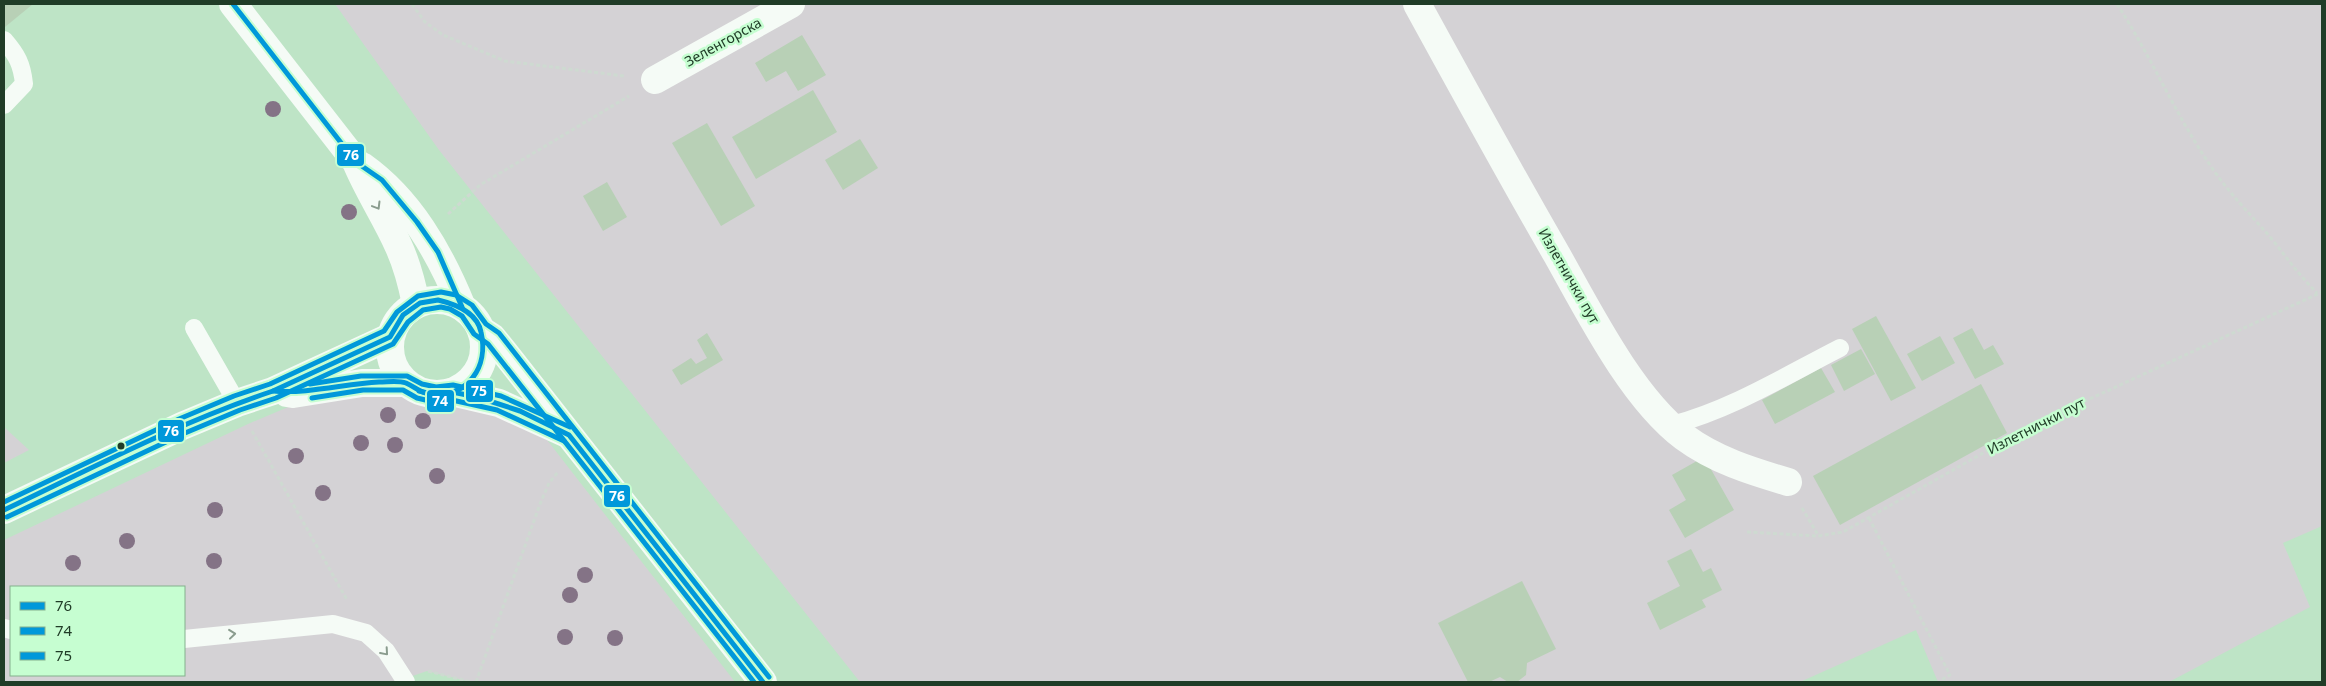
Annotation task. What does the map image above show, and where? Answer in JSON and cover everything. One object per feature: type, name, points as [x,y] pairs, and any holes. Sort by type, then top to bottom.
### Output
[{"type":"main road","points":[[233,4],[356,162],[368,190],[398,244],[406,263],[416,304]]},
{"type":"main road","name":"Зеленгорска","points":[[655,80],[791,4]]},
{"type":"main road","name":"Излетнички пут","points":[[1417,4],[1605,340],[1646,399],[1682,436],[1710,454],[1733,464],[1788,482]]},
{"type":"main road","points":[[356,162],[382,180],[426,235],[446,268],[462,307]]},
{"type":"main road","points":[[432,300],[448,301],[462,307],[473,317],[481,330],[484,345],[483,360],[476,374],[466,385],[452,392],[436,395],[419,391],[405,383],[396,372],[390,359],[390,337],[395,323],[404,312],[416,304],[432,300]]},
{"type":"main road","points":[[481,330],[492,337],[506,353],[764,682]]},
{"type":"main road","points":[[4,510],[182,426],[243,414],[273,391],[390,337]]},
{"type":"main road","points":[[273,391],[293,394],[362,383],[405,383]]},
{"type":"main road","points":[[452,392],[499,403],[569,435]]},
{"type":"lane","points":[[4,40],[18,56],[23,70],[24,84],[4,105]]},
{"type":"lane","points":[[194,328],[243,414]]},
{"type":"lane","points":[[1672,425],[1701,417],[1722,408],[1840,348]]},
{"type":"lane","points":[[185,639],[333,624],[366,634],[386,651],[406,682]]},
{"type":"path","points":[[412,4],[426,22],[443,35],[506,62],[655,80]]},
{"type":"path","points":[[2118,4],[2162,87],[2210,165],[2294,270],[2317,293]]},
{"type":"path","points":[[426,235],[480,185],[655,80]]},
{"type":"path","name":"Излетнички пут","points":[[1747,532],[1830,535],[1843,532],[2031,426],[2322,292]]},
{"type":"path","points":[[243,414],[366,634]]},
{"type":"path","points":[[476,682],[540,504],[549,483],[562,469]]},
{"type":"path","points":[[1869,518],[1950,675],[1943,679],[1944,682]]},
{"type":"shaded area","points":[[335,4],[2322,4],[2322,526],[2283,543],[2310,607],[2169,682],[1938,682],[1916,630],[1800,682],[860,682],[439,150]]},
{"type":"shaded area","points":[[403,392],[427,402],[453,400],[477,406],[544,436],[735,682],[471,682],[427,671],[395,682],[4,682],[4,540],[248,424],[300,402]]},
{"type":"shaded area","points":[[4,427],[29,450],[4,463]]},
{"type":"building","points":[[4,4],[33,4],[5,27]]},
{"type":"building","points":[[802,35],[826,75],[798,91],[786,71],[766,82],[755,63]]},
{"type":"building","points":[[813,90],[837,132],[756,179],[732,137]]},
{"type":"building","points":[[707,123],[755,206],[721,226],[672,143]]},
{"type":"building","points":[[860,139],[878,168],[843,190],[825,160]]},
{"type":"building","points":[[607,182],[627,217],[603,231],[583,196]]},
{"type":"building","points":[[1876,316],[1916,388],[1891,401],[1852,329]]},
{"type":"building","points":[[1972,328],[1984,350],[1993,345],[2004,364],[1975,379],[1953,338]]},
{"type":"building","points":[[707,333],[723,360],[681,385],[672,370],[691,358],[696,364],[707,358],[697,340]]},
{"type":"building","points":[[1940,336],[1955,363],[1922,381],[1907,354]]},
{"type":"building","points":[[1861,349],[1875,374],[1844,391],[1831,365]]},
{"type":"building","points":[[1821,368],[1835,392],[1775,424],[1762,400]]},
{"type":"building","points":[[1981,384],[2007,433],[1840,525],[1813,476]]},
{"type":"building","points":[[1704,457],[1734,510],[1685,538],[1669,510],[1686,500],[1672,475]]},
{"type":"building","points":[[1691,549],[1703,572],[1711,568],[1722,590],[1702,600],[1706,607],[1660,630],[1647,603],[1680,586],[1667,561]]},
{"type":"building","points":[[1522,581],[1556,649],[1527,663],[1526,675],[1517,682],[1508,682],[1500,677],[1489,682],[1468,682],[1438,623]]},
{"type":"transit line","name":"76","points":[[233,4],[356,162],[382,180],[417,222],[438,252],[462,307]]},
{"type":"transit line","name":"75","points":[[4,502],[179,419],[234,396],[270,384],[384,331],[397,312],[418,296],[441,292],[456,295],[472,305],[486,324],[499,333],[769,677]]},
{"type":"transit line","name":"76","points":[[438,300],[458,307],[470,314],[479,325],[481,332],[483,345],[482,357],[478,368],[473,378],[455,391],[443,394],[430,394],[406,383],[396,381],[313,390],[273,391],[390,337],[403,315],[420,303],[438,300]]},
{"type":"transit line","name":"74","points":[[7,517],[185,433],[240,410],[276,398],[393,344],[408,322],[423,310],[441,307],[450,309],[462,316],[474,334],[488,344],[754,682]]},
{"type":"transit line","name":"75","points":[[310,384],[361,376],[407,376],[422,384],[436,387],[453,385],[501,396],[570,427]]},
{"type":"transit line","name":"74","points":[[312,398],[363,390],[403,390],[417,398],[434,402],[452,400],[497,410],[564,441]]},
{"type":"transit line","name":"76","points":[[4,510],[170,431],[273,391]]},
{"type":"transit line","name":"76","points":[[419,391],[436,395],[452,392],[477,397],[520,411],[569,435],[763,682]]}]
